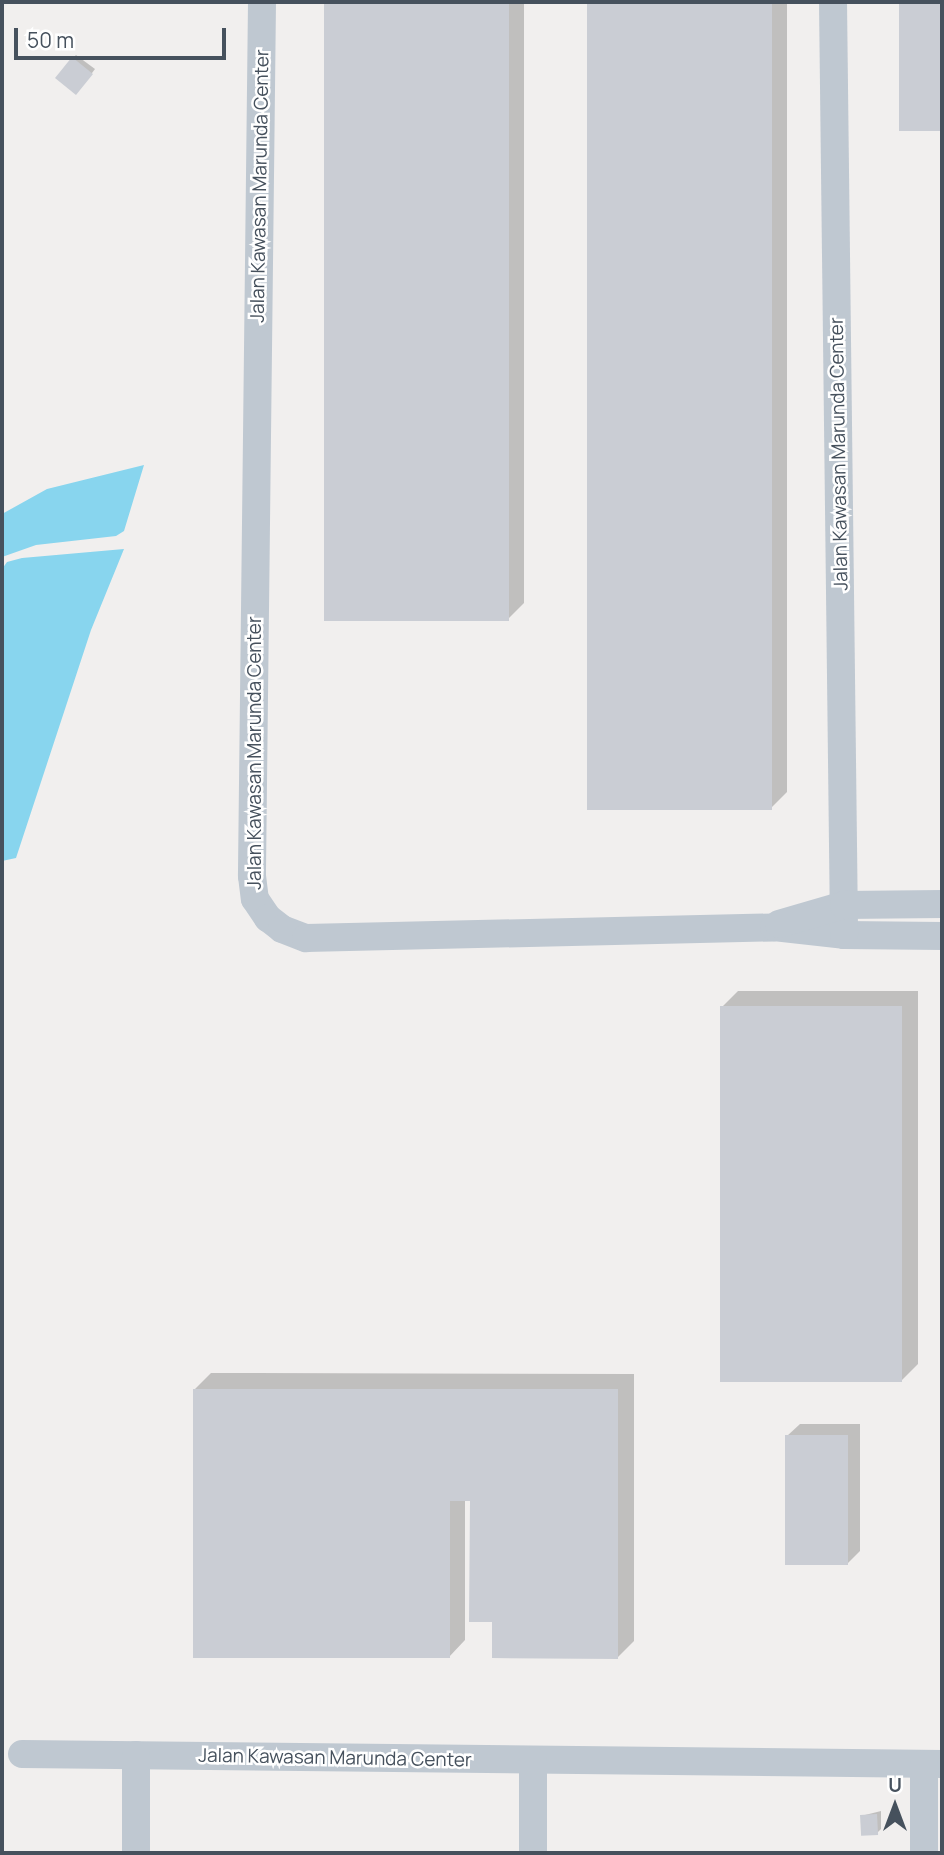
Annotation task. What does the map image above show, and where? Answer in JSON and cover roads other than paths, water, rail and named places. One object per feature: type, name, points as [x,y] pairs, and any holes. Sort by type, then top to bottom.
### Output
[{"type":"lane","name":"Jalan Kawasan Marunda Center","points":[[262,2],[252,876],[256,899],[282,929],[306,938],[774,926],[844,935],[942,936]]},
{"type":"lane","name":"Jalan Kawasan Marunda Center","points":[[833,2],[844,935]]},
{"type":"lane","points":[[774,926],[844,905],[942,904]]},
{"type":"lane","name":"Jalan Kawasan Marunda Center","points":[[22,1754],[933,1764],[924,1853]]},
{"type":"lane","points":[[136,1755],[136,1853]]},
{"type":"lane","points":[[533,1761],[533,1853]]},
{"type":"water","points":[[144,465],[124,531],[116,536],[36,545],[2,557],[2,514],[47,489]]},
{"type":"water","points":[[124,549],[91,630],[16,858],[2,861],[2,569],[7,562],[22,558]]}]
